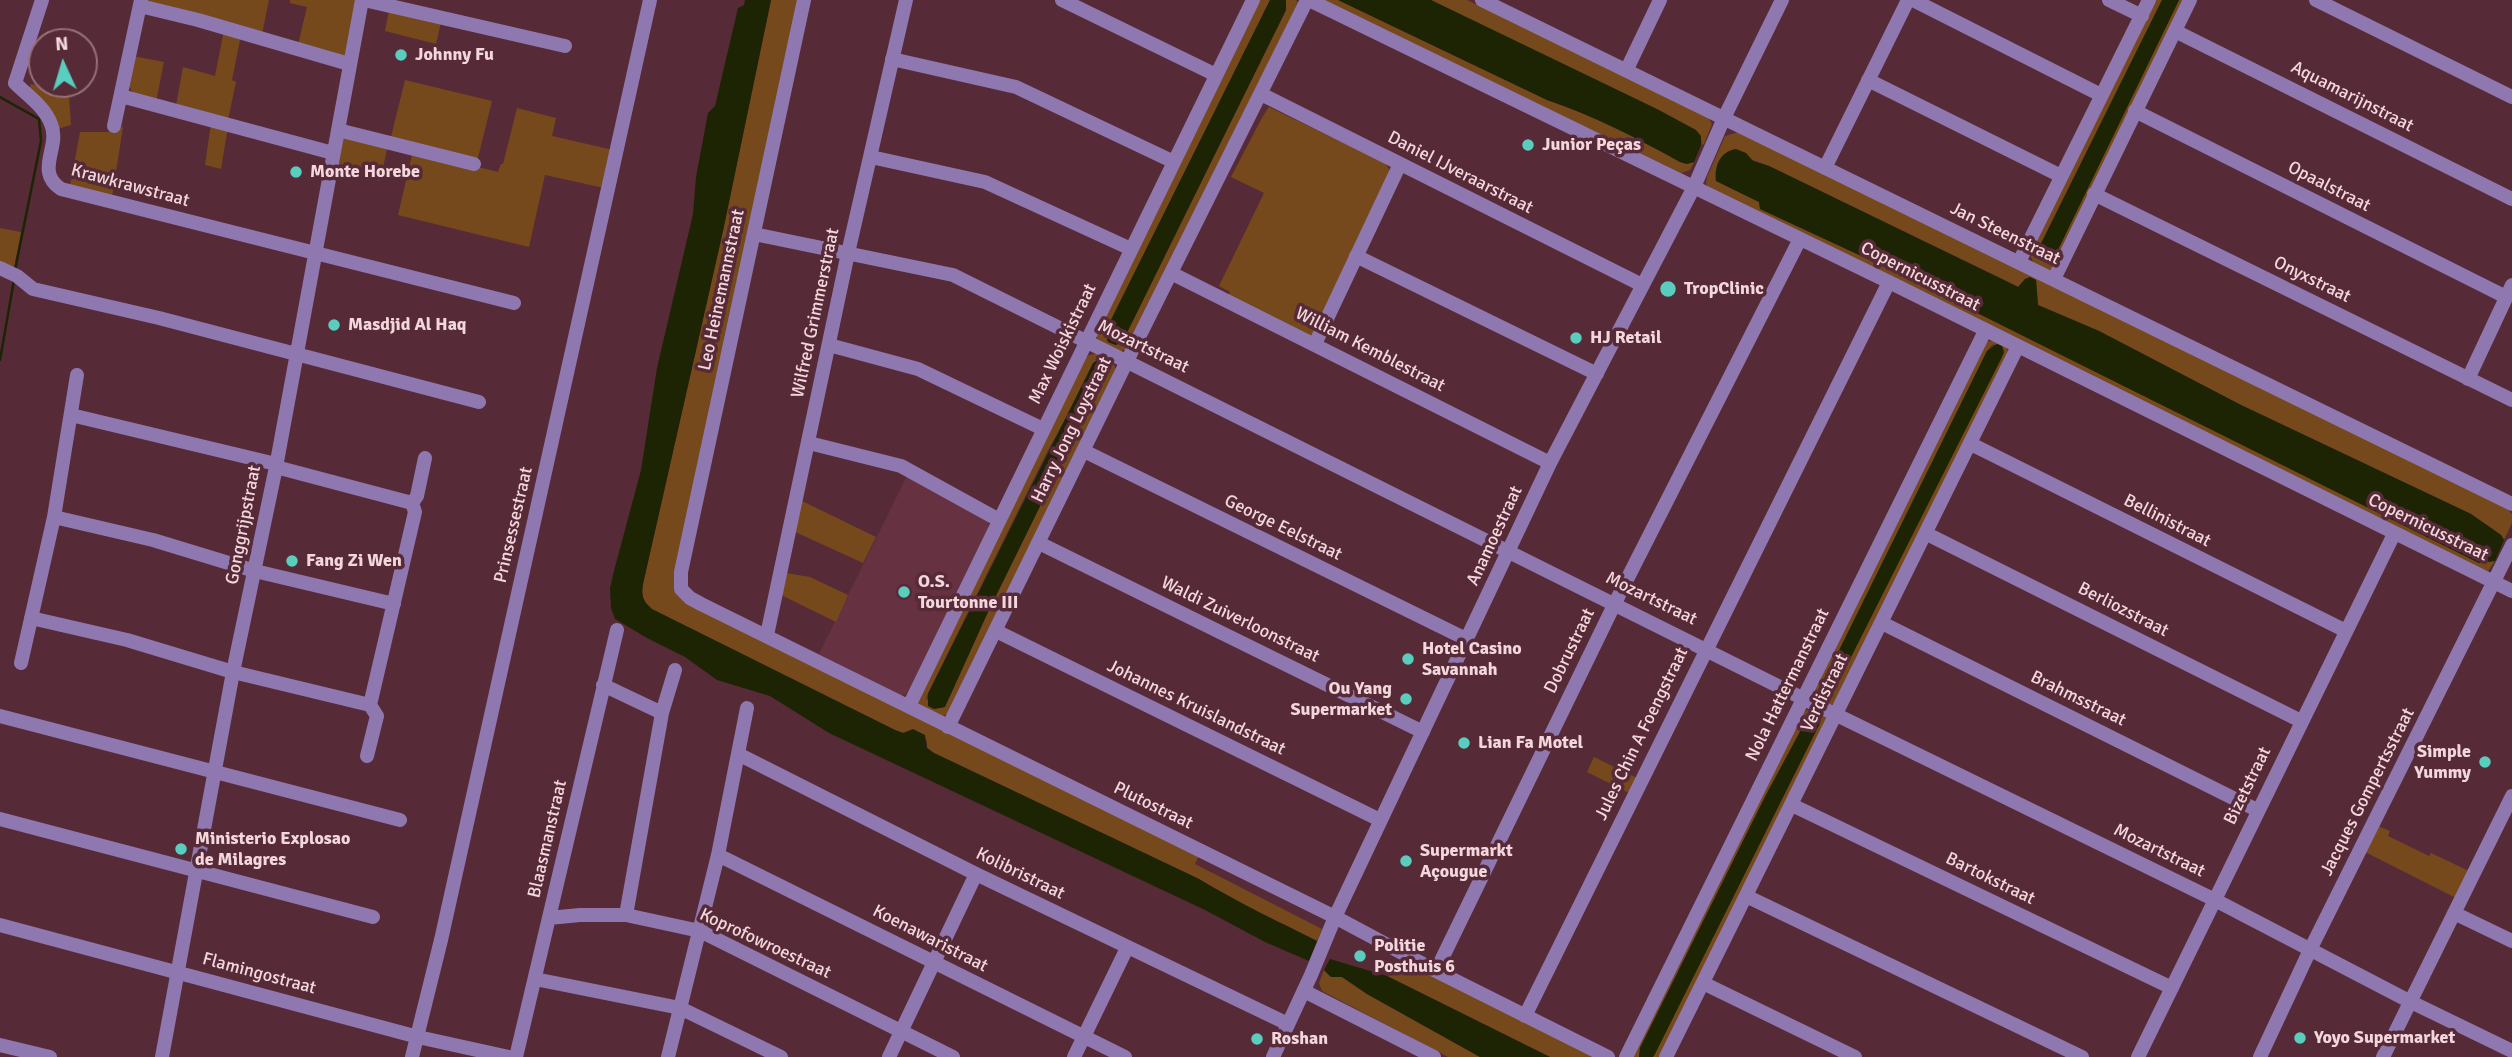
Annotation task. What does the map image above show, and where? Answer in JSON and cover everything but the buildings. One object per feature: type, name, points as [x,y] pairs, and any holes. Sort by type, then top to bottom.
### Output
[{"type":"street","points":[[0,78],[15,83],[42,0]]},
{"type":"street","points":[[363,0],[565,46]]},
{"type":"street","name":"Gonggrijpstraat","points":[[162,1057],[195,871],[276,465],[363,0]]},
{"type":"street","name":"Prinsessestraat","points":[[412,1057],[650,0]]},
{"type":"street","name":"Leo Heinemannstraat","points":[[681,589],[681,572],[804,0]]},
{"type":"street","name":"Wilfred Grimmerstraat","points":[[767,635],[848,253],[906,0]]},
{"type":"street","points":[[1062,0],[1216,75]]},
{"type":"street","name":"Max Woiskistraat","points":[[909,706],[1253,0]]},
{"type":"street","name":"Harry Jong Loystraat","points":[[948,727],[1308,0]]},
{"type":"street","name":"Copernicusstraat","points":[[1308,0],[1889,282],[2394,534],[2496,578],[2512,591]]},
{"type":"street","name":"Jan Steenstraat","points":[[1482,0],[2512,504]]},
{"type":"street","points":[[1627,69],[1660,0]]},
{"type":"street","name":"Anamoestraat","points":[[1273,1057],[1380,820],[1550,463],[1694,187],[1724,118],[1782,0]]},
{"type":"street","points":[[1825,168],[1908,0]]},
{"type":"street","points":[[1913,0],[2101,95]]},
{"type":"street","points":[[2109,0],[2141,16]]},
{"type":"street","points":[[2019,262],[2149,0]]},
{"type":"street","points":[[2054,279],[2190,0]]},
{"type":"street","points":[[2316,0],[2512,97]]},
{"type":"street","points":[[114,126],[141,3],[349,64]]},
{"type":"street","name":"Aquamarijnstraat","points":[[2175,31],[2512,199]]},
{"type":"street","points":[[892,59],[1016,87],[1174,162]]},
{"type":"street","points":[[1868,80],[2061,176]]},
{"type":"street","name":"Krawkrawstraat","points":[[15,83],[45,111],[53,126],[48,172],[52,183],[61,189],[514,303]]},
{"type":"street","name":"Daniel IJveraarstraat","points":[[1261,94],[1642,285]]},
{"type":"street","points":[[121,96],[333,153]]},
{"type":"street","name":"Opaalstraat","points":[[2135,111],[2509,291]]},
{"type":"street","points":[[338,130],[474,164]]},
{"type":"street","points":[[871,157],[985,182],[1130,249]]},
{"type":"street","points":[[1315,344],[1400,164]]},
{"type":"street","name":"Onyxstraat","points":[[2094,194],[2512,400]]},
{"type":"street","name":"Mozartstraat","points":[[754,234],[953,275],[1802,698],[2215,900],[2409,1001],[2512,1051]]},
{"type":"street","name":"Dobrustraat","points":[[1436,971],[1615,603],[1800,239]]},
{"type":"street","points":[[1356,256],[1597,374]]},
{"type":"street","points":[[9,272],[33,289],[159,318],[479,402]]},
{"type":"street","name":"William Kemblestraat","points":[[1171,273],[1550,463]]},
{"type":"street","name":"Jules Chin A Foengstraat","points":[[1525,1016],[1889,282]]},
{"type":"street","points":[[2468,379],[2509,291]]},
{"type":"street","name":"Nola Hattermanstraat","points":[[1626,1057],[1985,331]]},
{"type":"street","points":[[829,345],[918,369],[1043,429]]},
{"type":"street","name":"Verdistraat","points":[[1666,1057],[2018,346]]},
{"type":"street","points":[[21,663],[54,517],[76,375]]},
{"type":"street","points":[[71,415],[276,465],[412,503]]},
{"type":"street","points":[[808,443],[901,466],[999,520]]},
{"type":"street","name":"Bellinistraat","points":[[1971,444],[2346,631]]},
{"type":"street","name":"George Eelstraat","points":[[1084,451],[1466,639]]},
{"type":"street","points":[[412,503],[417,496],[425,458]]},
{"type":"street","points":[[370,705],[415,512],[412,503]]},
{"type":"street","points":[[54,517],[153,540],[255,571],[394,604]]},
{"type":"street","name":"Berliozstraat","points":[[1927,534],[2301,721]]},
{"type":"street","name":"Bizetstraat","points":[[2138,1057],[2394,534]]},
{"type":"street","name":"Waldi Zuiverloonstraat","points":[[1039,542],[1423,732]]},
{"type":"street","name":"Jacques Gompertsstraat","points":[[2260,1057],[2310,950],[2512,545]]},
{"type":"street","name":"Plutostraat","points":[[681,589],[701,604],[1335,917],[1608,1057]]},
{"type":"street","points":[[30,618],[127,640],[233,672],[370,705],[377,716],[367,756]]},
{"type":"street","name":"Brahmsstraat","points":[[1882,623],[2257,810]]},
{"type":"street","name":"Blaasmanstraat","points":[[516,1057],[617,629]]},
{"type":"street","name":"Johannes Kruislandstraat","points":[[996,631],[1380,820]]},
{"type":"street","points":[[626,915],[662,713],[675,670]]},
{"type":"street","points":[[603,685],[662,713]]},
{"type":"street","points":[[668,1057],[718,855],[747,708]]},
{"type":"street","points":[[0,716],[400,820]]},
{"type":"street","name":"Kolibristraat","points":[[738,754],[976,874],[1287,1024]]},
{"type":"street","points":[[2383,1057],[2454,913],[2505,826],[2512,796]]},
{"type":"street","name":"Bartokstraat","points":[[1792,805],[2172,988]]},
{"type":"street","points":[[0,820],[373,917]]},
{"type":"street","name":"Koenawaristraat","points":[[718,855],[1125,1057]]},
{"type":"street","points":[[889,1057],[976,874]]},
{"type":"street","points":[[1746,895],[2082,1057]]},
{"type":"street","points":[[2454,913],[2512,941]]},
{"type":"street","name":"Koprofowroestraat","points":[[549,918],[626,915],[700,931],[953,1057]]},
{"type":"street","name":"Flamingostraat","points":[[0,925],[418,1037],[509,1057]]},
{"type":"street","points":[[1074,1057],[1127,948]]},
{"type":"street","points":[[535,979],[680,1008],[781,1057]]},
{"type":"street","points":[[1703,983],[1855,1057]]},
{"type":"street","points":[[1304,991],[1434,1057]]},
{"type":"street","points":[[0,1045],[50,1057]]},
{"type":"shaded area","points":[[146,0],[269,0],[262,34],[149,4]]},
{"type":"shaded area","points":[[290,0],[357,0],[345,57],[298,45],[307,7],[290,3]]},
{"type":"shaded area","points":[[745,0],[771,0],[723,231],[643,584],[645,601],[652,609],[895,730],[903,733],[913,729],[925,735],[927,748],[934,753],[1199,879],[1317,941],[1309,961],[829,733],[770,696],[717,680],[685,657],[615,619],[611,608],[610,588],[641,470],[657,368],[693,214],[696,177],[708,113],[715,106],[738,8],[744,5]]},
{"type":"shaded area","points":[[771,0],[799,0],[694,483],[674,591],[678,596],[724,620],[1199,855],[1195,864],[1322,929],[1317,941],[1199,879],[934,753],[927,748],[927,741],[908,732],[895,730],[651,609],[644,601],[643,584],[723,231]]},
{"type":"shaded area","points":[[1256,0],[1270,0],[1105,332],[1108,342],[1116,345],[1123,340],[1286,10],[1286,0],[1296,0],[1298,3],[1127,349],[1118,352],[1097,339],[1096,332]]},
{"type":"shaded area","points":[[1270,0],[1286,0],[1286,10],[1123,341],[1116,345],[1108,342],[1105,332]]},
{"type":"shaded area","points":[[1321,0],[1338,0],[1547,100],[1615,128],[1680,162],[1694,162],[1690,170],[1681,173]]},
{"type":"shaded area","points":[[1338,0],[1431,0],[1696,130],[1701,136],[1701,145],[1694,162],[1680,162],[1615,128],[1547,100]]},
{"type":"shaded area","points":[[1431,0],[1467,0],[1708,117],[1712,124],[1704,144],[1701,145],[1702,141]]},
{"type":"shaded area","points":[[2154,0],[2162,0],[2037,251],[2046,261],[2054,258],[2179,0],[2185,0],[2054,269],[2049,271],[2034,264],[2030,255]]},
{"type":"shaded area","points":[[2162,0],[2179,0],[2054,258],[2046,261],[2040,259],[2037,252]]},
{"type":"shaded area","points":[[389,10],[441,22],[436,44],[385,31]]},
{"type":"shaded area","points":[[224,30],[241,35],[232,80],[236,82],[228,120],[176,106],[183,67],[215,76]]},
{"type":"shaded area","points":[[133,56],[164,62],[156,102],[137,96],[129,86]]},
{"type":"shaded area","points":[[405,80],[492,101],[477,162],[390,141]]},
{"type":"shaded area","points":[[34,98],[69,98],[71,125],[57,129]]},
{"type":"shaded area","points":[[1269,107],[1385,163],[1391,172],[1312,337],[1228,296],[1230,292],[1219,286],[1264,193],[1231,177]]},
{"type":"shaded area","points":[[517,108],[556,118],[552,136],[613,150],[604,188],[545,175],[529,247],[398,215],[413,151],[498,172],[503,164]]},
{"type":"shaded area","points":[[211,123],[228,127],[221,169],[205,165]]},
{"type":"shaded area","points":[[123,127],[112,197],[70,186],[80,132],[108,132]]},
{"type":"shaded area","points":[[1739,132],[2507,509],[2512,514],[2512,523],[2504,540],[2471,514],[2241,405],[2099,331],[2038,305],[2036,280],[2025,279],[2019,287],[1748,158],[1716,181],[1759,202],[1760,209],[1885,267],[2479,563],[2495,561],[2488,571],[2479,568],[1709,188],[1706,184],[1707,177],[1725,136]]},
{"type":"shaded area","points":[[343,138],[388,145],[380,181],[338,171]]},
{"type":"shaded area","points":[[1730,150],[1746,153],[1753,161],[1769,166],[2018,287],[2030,277],[2036,280],[2038,305],[2099,331],[2241,405],[2471,514],[2504,540],[2495,561],[2479,563],[1885,267],[1760,209],[1759,202],[1716,181],[1719,160]]},
{"type":"shaded area","points":[[0,228],[21,232],[14,268],[0,265]]},
{"type":"shaded area","points":[[1992,340],[2007,346],[2008,353],[1835,703],[1830,705],[1814,698],[1812,695],[1987,342]],"holes":[[[1992,345],[2002,347],[2002,357],[1914,529],[1820,695],[1820,689],[1987,351]]]},
{"type":"shaded area","points":[[1997,344],[2002,346],[2002,357],[1832,695],[1826,698],[1820,695],[1820,689],[1987,351]]},
{"type":"shaded area","points":[[1099,353],[1113,361],[1116,371],[948,714],[940,717],[919,707],[916,701],[1084,360],[1089,355]],"holes":[[[1100,358],[1107,362],[1107,370],[942,708],[926,699],[928,693],[1048,450]]]},
{"type":"shaded area","points":[[1100,358],[1108,362],[1107,370],[988,612],[945,707],[934,709],[928,706],[928,694],[1093,363]]},
{"type":"shaded area","name":"O.S. Tourtonne III","points":[[907,476],[986,519],[989,524],[910,691],[899,695],[819,654]]},
{"type":"shaded area","points":[[800,500],[876,537],[863,563],[793,531]]},
{"type":"shaded area","points":[[786,573],[810,577],[848,595],[836,622],[781,595]]},
{"type":"shaded area","points":[[1811,708],[1825,715],[1827,719],[1662,1057],[1653,1057],[1820,723],[1820,720],[1810,713],[1766,795],[1640,1048],[1639,1057],[1631,1057],[1802,713]]},
{"type":"shaded area","points":[[1810,713],[1819,716],[1820,723],[1655,1054],[1653,1057],[1639,1057],[1640,1048],[1766,795]]},
{"type":"shaded area","points":[[1594,757],[1637,778],[1629,793],[1587,772]]},
{"type":"shaded area","points":[[2378,826],[2390,831],[2388,836],[2469,871],[2456,898],[2365,852]]},
{"type":"shaded area","points":[[1330,959],[1387,976],[1550,1057],[1480,1057],[1367,994],[1342,977],[1331,977],[1324,970]]},
{"type":"shaded area","points":[[1412,963],[1599,1057],[1550,1057],[1387,976],[1397,975]]},
{"type":"shaded area","points":[[1324,970],[1331,977],[1342,977],[1367,994],[1480,1057],[1448,1057],[1322,991],[1319,983]]},
{"type":"waterway","points":[[0,97],[39,119],[41,141],[15,270]]},
{"type":"waterway","points":[[0,360],[14,280]]},
{"type":"place","name":"Johnny Fu","points":[[401,55]]},
{"type":"place","name":"Junior Peças","points":[[1528,145]]},
{"type":"place","name":"Monte Horebe","points":[[296,172]]},
{"type":"place","name":"TropClinic","points":[[1668,289]]},
{"type":"place","name":"Masdjid Al Haq","points":[[334,325]]},
{"type":"place","name":"HJ Retail","points":[[1576,338]]},
{"type":"place","name":"Fang Zi Wen","points":[[292,561]]},
{"type":"place","name":"O.S. Tourtonne III","points":[[904,592]]},
{"type":"place","name":"Hotel Casino Savannah","points":[[1408,659]]},
{"type":"place","name":"Ou Yang Supermarket","points":[[1406,699]]},
{"type":"place","name":"Lian Fa Motel","points":[[1464,743]]},
{"type":"place","name":"Simple Yummy","points":[[2485,762]]},
{"type":"place","name":"Ministerio Explosao de Milagres","points":[[181,849]]},
{"type":"place","name":"Supermarkt Açougue","points":[[1406,861]]},
{"type":"place","name":"Politie Posthuis 6","points":[[1360,956]]},
{"type":"place","name":"Yoyo Supermarket","points":[[2300,1038]]},
{"type":"place","name":"Roshan","points":[[1257,1039]]}]
